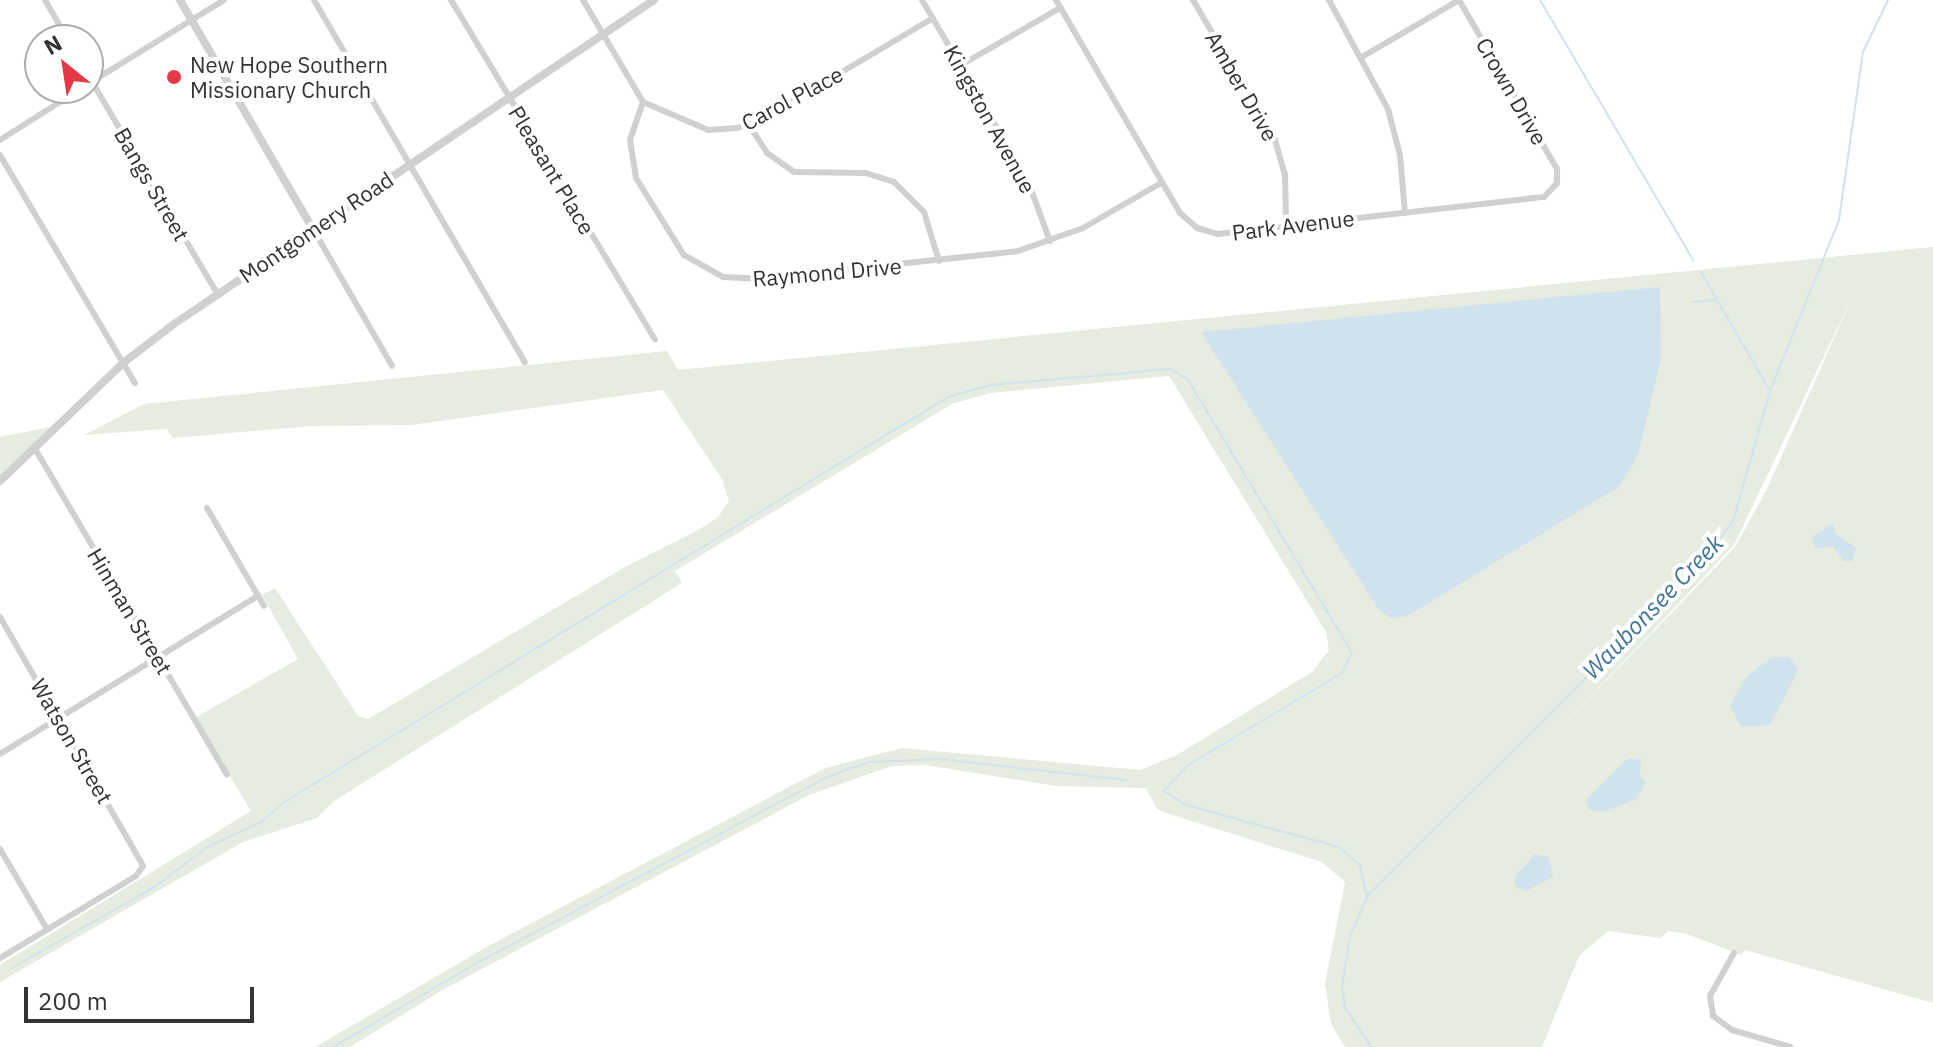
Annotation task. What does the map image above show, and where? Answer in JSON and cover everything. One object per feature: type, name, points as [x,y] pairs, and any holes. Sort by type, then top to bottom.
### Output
[{"type":"street","points":[[45,0],[59,24]]},
{"type":"street","points":[[180,0],[392,366]]},
{"type":"street","points":[[104,71],[224,0]]},
{"type":"street","points":[[314,0],[525,362]]},
{"type":"street","name":"Pleasant Place","points":[[451,0],[655,339]]},
{"type":"street","points":[[583,0],[643,102]]},
{"type":"street","name":"Montgomery Road","points":[[0,481],[123,363],[217,293],[654,0]]},
{"type":"street","name":"Kingston Avenue","points":[[922,0],[1028,181],[1050,241]]},
{"type":"street","name":"Park Avenue","points":[[1056,0],[1161,183],[1197,228],[1218,234],[1286,223],[1544,197],[1557,183]]},
{"type":"street","name":"Amber Drive","points":[[1193,0],[1275,140],[1285,174],[1286,223]]},
{"type":"street","points":[[1329,0],[1388,109],[1400,155],[1405,213]]},
{"type":"street","points":[[1362,57],[1459,0]]},
{"type":"street","name":"Crown Drive","points":[[1459,0],[1557,169],[1557,183]]},
{"type":"street","points":[[961,65],[1060,8]]},
{"type":"street","name":"Carol Place","points":[[643,102],[694,127],[721,130],[749,125],[933,18]]},
{"type":"street","name":"Raymond Drive","points":[[643,102],[630,140],[636,178],[684,255],[710,273],[757,279],[939,261],[1050,241],[1161,183]]},
{"type":"street","points":[[0,140],[57,104]]},
{"type":"street","name":"Bangs Street","points":[[103,104],[217,293]]},
{"type":"street","points":[[749,125],[767,153],[794,172],[866,173],[894,182],[924,212],[939,261]]},
{"type":"street","points":[[0,155],[135,383]]},
{"type":"street","name":"Hinman Street","points":[[34,447],[227,774]]},
{"type":"street","points":[[207,508],[264,606]]},
{"type":"street","points":[[0,754],[258,596]]},
{"type":"street","name":"Watson Street","points":[[0,617],[143,866],[136,876],[47,929]]},
{"type":"street","points":[[0,849],[47,929],[0,958]]},
{"type":"street","points":[[1734,953],[1710,996],[1713,1016],[1732,1030],[1791,1047]]},
{"type":"shaded area","points":[[1933,247],[1933,1003],[1745,950],[1741,955],[1687,934],[1668,931],[1661,938],[1608,931],[1579,956],[1542,1047],[1345,1047],[1331,1024],[1325,984],[1345,882],[1322,862],[1157,809],[1146,788],[1056,786],[925,765],[892,766],[809,795],[446,988],[350,1047],[315,1047],[492,944],[825,768],[902,748],[1140,770],[1177,755],[1312,672],[1329,650],[1326,632],[1169,376],[990,393],[952,404],[675,571],[682,583],[334,801],[317,818],[243,842],[0,982],[0,965],[251,811],[195,718],[298,659],[262,595],[275,588],[358,716],[368,719],[625,567],[700,529],[718,517],[729,501],[722,479],[663,390],[411,425],[311,426],[173,438],[167,429],[84,435],[144,404],[667,351],[678,370]],"holes":[[[1854,293],[1767,489],[1735,547],[1550,739],[1734,545]]]},
{"type":"shaded area","points":[[55,426],[0,481],[0,437]]},
{"type":"water","points":[[1660,287],[1661,358],[1638,455],[1620,486],[1406,617],[1391,618],[1379,610],[1201,332]]},
{"type":"water","points":[[1834,523],[1834,532],[1856,548],[1852,561],[1844,561],[1833,546],[1816,548],[1813,543],[1813,536]]},
{"type":"water","points":[[1772,657],[1789,657],[1799,669],[1770,725],[1741,727],[1730,706],[1745,678]]},
{"type":"water","points":[[1628,758],[1641,760],[1640,776],[1646,783],[1635,800],[1604,811],[1589,810],[1585,801]]},
{"type":"water","points":[[1535,854],[1549,857],[1553,877],[1526,891],[1515,886],[1515,877]]},
{"type":"waterway","points":[[1540,0],[1693,260]]},
{"type":"waterway","name":"Waubonsee Creek","points":[[1371,1047],[1345,1008],[1342,987],[1350,936],[1368,895],[1706,558],[1733,521],[1770,391],[1839,220],[1863,52],[1888,0]]},
{"type":"waterway","points":[[1701,272],[1770,391]]},
{"type":"waterway","points":[[1693,302],[1716,300]]},
{"type":"waterway","points":[[12,968],[153,888],[209,846],[261,822],[286,801],[948,397],[990,385],[1170,369],[1188,380],[1352,653],[1342,673],[1188,765],[1164,791],[1186,805],[1339,847],[1360,865],[1367,898]]},
{"type":"waterway","points":[[333,1047],[477,963],[825,778],[869,762],[939,759],[1126,780]]},
{"type":"place","name":"New Hope Southern Missionary Church","points":[[174,77]]}]
